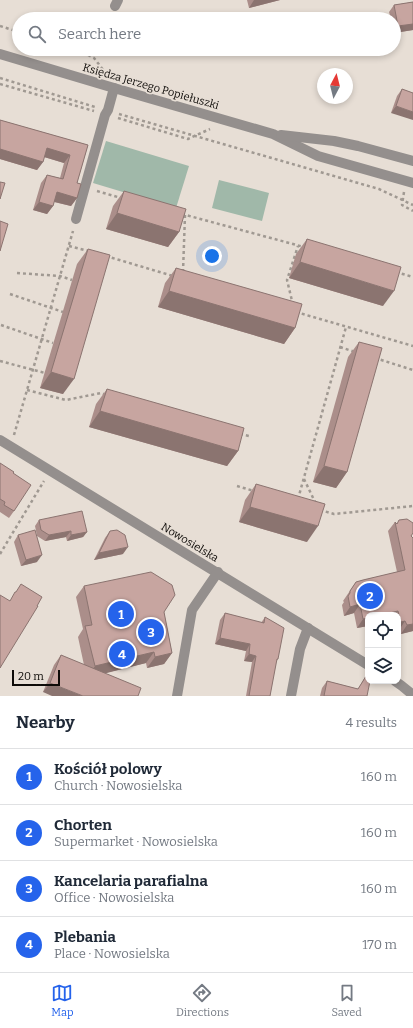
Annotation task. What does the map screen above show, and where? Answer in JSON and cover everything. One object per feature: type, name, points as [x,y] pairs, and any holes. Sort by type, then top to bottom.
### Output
[{"type":"street","name":"Księdza Jerzego Popiełuszki","points":[[0,54],[273,134],[352,144],[413,161]]},
{"type":"street","points":[[76,219],[114,88]]},
{"type":"street","name":"Księdza Jerzego Popiełuszki","points":[[273,134],[318,156],[413,183]]},
{"type":"street","name":"Nowosielska","points":[[0,440],[365,663]]},
{"type":"street","points":[[178,696],[192,610],[218,572]]},
{"type":"street","points":[[291,696],[300,649],[308,628]]},
{"type":"street","points":[[400,684],[413,695]]},
{"type":"street","points":[[401,684],[413,688]]},
{"type":"path","points":[[0,26],[12,30]]},
{"type":"path","points":[[90,56],[94,58],[104,71],[110,73]]},
{"type":"path","points":[[0,78],[188,139],[211,129]]},
{"type":"path","points":[[0,84],[195,136],[379,189],[413,205]]},
{"type":"path","points":[[85,188],[123,198]]},
{"type":"path","points":[[397,189],[405,192]]},
{"type":"path","points":[[177,213],[306,248]]},
{"type":"path","points":[[183,279],[185,215]]},
{"type":"path","points":[[14,435],[69,246],[92,252]]},
{"type":"path","points":[[298,246],[287,280],[294,312],[413,346]]},
{"type":"path","points":[[100,254],[175,277]]},
{"type":"path","points":[[390,271],[413,277]]},
{"type":"path","points":[[17,273],[60,276],[72,280]]},
{"type":"path","points":[[10,294],[63,312]]},
{"type":"path","points":[[1,325],[54,343]]},
{"type":"path","points":[[296,503],[346,327]]},
{"type":"path","points":[[340,347],[356,352]]},
{"type":"path","points":[[370,357],[413,370]]},
{"type":"path","points":[[0,361],[45,374]]},
{"type":"path","points":[[27,390],[66,400],[101,393],[108,395]]},
{"type":"path","points":[[235,432],[249,436]]},
{"type":"path","points":[[0,554],[50,470]]},
{"type":"path","points":[[303,478],[318,509],[334,514],[413,506]]},
{"type":"path","points":[[237,486],[259,492]]},
{"type":"green space","points":[[106,141],[189,166],[176,208],[93,183]]},
{"type":"green space","points":[[219,180],[269,193],[262,221],[212,208]]},
{"type":"building","points":[[413,2],[413,24],[401,26],[401,12],[395,12],[394,5]]},
{"type":"building","points":[[402,89],[413,93],[413,112],[396,106]]},
{"type":"building","points":[[0,120],[88,145],[77,183],[81,184],[77,198],[57,192],[53,206],[39,202],[47,175],[63,179],[70,155],[47,148],[43,162],[0,149]]},
{"type":"building","points":[[0,182],[5,183],[0,199]]},
{"type":"building","points":[[124,191],[186,209],[179,232],[117,213]]},
{"type":"building","points":[[0,221],[8,224],[0,251]]},
{"type":"building","points":[[307,239],[401,267],[394,291],[300,262]]},
{"type":"building","points":[[88,249],[110,255],[74,379],[51,372]]},
{"type":"building","points":[[176,268],[302,304],[295,328],[169,291]]},
{"type":"building","points":[[359,342],[382,348],[347,472],[324,466]]},
{"type":"building","points":[[107,389],[244,428],[238,451],[100,411]]},
{"type":"building","points":[[0,463],[31,485],[14,511],[4,505],[5,502],[0,499]]},
{"type":"building","points":[[256,484],[325,504],[318,526],[250,507]]},
{"type":"building","points":[[82,511],[87,532],[71,535],[71,531],[49,535],[41,530],[39,520]]},
{"type":"building","points":[[407,519],[413,523],[413,533],[411,536],[413,538],[413,624],[407,625],[405,621],[401,622],[401,612],[398,611],[365,612],[365,619],[363,619],[360,604],[350,607],[348,596],[356,582],[405,570],[395,522],[397,524],[399,520]]},
{"type":"building","points":[[35,530],[42,555],[26,560],[18,535]]},
{"type":"building","points":[[117,530],[125,535],[128,547],[99,553],[110,531]]},
{"type":"building","points":[[151,572],[172,585],[175,595],[164,612],[172,653],[155,657],[154,652],[95,666],[85,626],[92,625],[84,586]]},
{"type":"building","points":[[21,584],[42,597],[0,668],[0,595],[10,601]]},
{"type":"building","points":[[225,613],[264,623],[265,617],[284,628],[270,696],[249,696],[256,656],[249,654],[250,644],[220,638]]},
{"type":"building","points":[[61,655],[141,688],[138,696],[83,696],[50,683]]},
{"type":"building","points":[[365,678],[365,684],[369,684],[367,696],[324,696],[327,681],[358,689]]},
{"type":"place","name":"Chorten","points":[[370,596]]},
{"type":"place","name":"Kościół polowy","points":[[121,614]]},
{"type":"place","name":"Kancelaria parafialna","points":[[151,632]]},
{"type":"place","name":"Plebania","points":[[122,654]]}]
